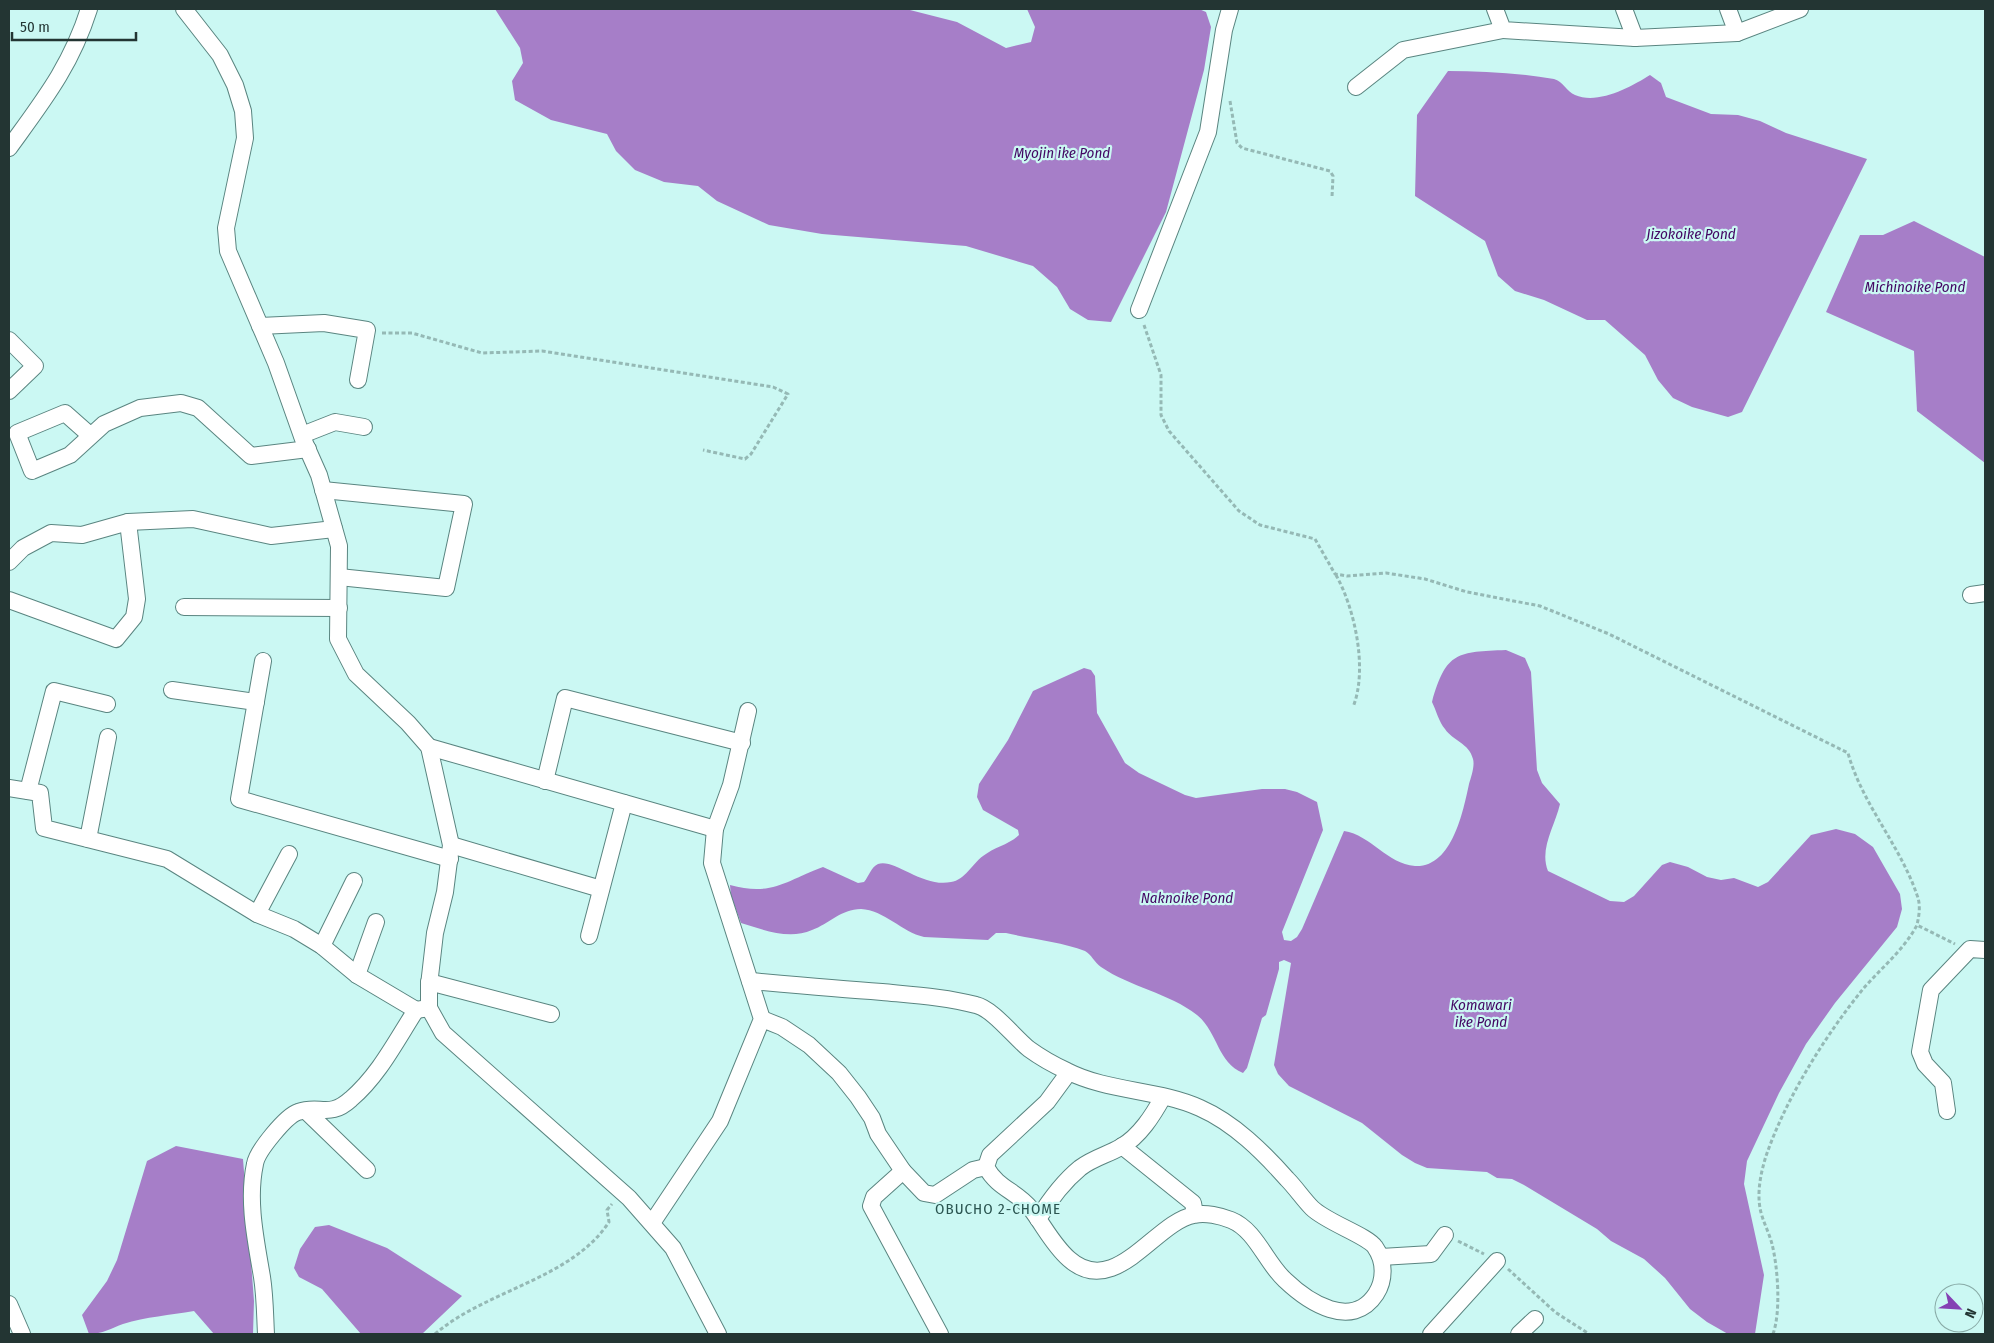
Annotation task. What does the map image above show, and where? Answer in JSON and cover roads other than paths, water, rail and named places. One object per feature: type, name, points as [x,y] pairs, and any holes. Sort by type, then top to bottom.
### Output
[{"type":"street","points":[[9,148],[64,70],[81,33],[89,9]]},
{"type":"street","points":[[184,9],[220,55],[236,85],[243,111],[245,138],[226,228],[228,251],[260,326],[305,442],[323,490],[339,546],[338,639],[356,674],[408,723],[429,747],[450,852],[445,892],[435,933],[429,982],[422,1009],[376,1073],[350,1100],[334,1112],[306,1110],[297,1112],[279,1128],[255,1162],[252,1183],[254,1236],[262,1279],[266,1334]]},
{"type":"street","points":[[1139,310],[1208,132],[1224,30],[1230,9]]},
{"type":"street","points":[[1495,9],[1503,30]]},
{"type":"street","points":[[1624,9],[1635,38]]},
{"type":"street","points":[[1728,9],[1737,33]]},
{"type":"street","points":[[1356,87],[1403,50],[1503,30],[1635,38],[1737,33],[1800,9]]},
{"type":"street","points":[[260,326],[324,323],[367,330],[358,380]]},
{"type":"street","points":[[9,340],[35,366],[9,391]]},
{"type":"street","points":[[91,436],[104,424],[140,408],[181,403],[198,408],[251,456],[305,442],[335,422],[364,427]]},
{"type":"street","points":[[323,490],[464,504],[446,588],[339,577]]},
{"type":"street","points":[[9,562],[23,548],[51,533],[82,535],[128,522],[193,519],[271,536],[334,529]]},
{"type":"street","points":[[9,600],[116,639],[134,616],[137,599],[128,522]]},
{"type":"street","points":[[184,607],[339,608]]},
{"type":"street","points":[[263,660],[239,799],[601,889]]},
{"type":"street","points":[[172,690],[256,702]]},
{"type":"street","points":[[28,791],[54,691],[107,704]]},
{"type":"street","points":[[545,780],[565,698],[742,743]]},
{"type":"street","points":[[652,1224],[720,1121],[762,1019],[712,862],[715,828],[731,786],[748,711]]},
{"type":"street","points":[[88,839],[108,737]]},
{"type":"street","points":[[429,747],[715,828]]},
{"type":"street","points":[[9,788],[40,793],[44,828],[167,859],[257,914],[294,929],[322,946],[357,975],[422,1009],[443,1033],[623,1193],[652,1224],[673,1248],[718,1334]]},
{"type":"street","points":[[589,936],[624,803]]},
{"type":"street","points":[[257,914],[288,854]]},
{"type":"street","points":[[322,946],[354,881]]},
{"type":"street","points":[[357,975],[376,922]]},
{"type":"street","points":[[1947,1111],[1943,1083],[1925,1064],[1920,1052],[1930,990],[1978,949]]},
{"type":"street","points":[[750,981],[913,995],[980,1005],[1029,1049],[1069,1072],[1103,1084],[1180,1100],[1204,1110],[1229,1125],[1259,1149],[1312,1209],[1335,1225],[1373,1243],[1381,1257],[1383,1279],[1375,1296],[1362,1308],[1348,1313],[1332,1311],[1312,1301],[1284,1280],[1245,1228],[1232,1220],[1211,1215],[1195,1214],[1174,1222],[1147,1247],[1125,1262],[1104,1270],[1087,1270],[1071,1261],[1053,1242],[1027,1204],[993,1181],[986,1167],[990,1155],[1047,1102],[1069,1072]]},
{"type":"street","points":[[429,982],[551,1014]]},
{"type":"street","points":[[762,1019],[782,1027],[809,1045],[840,1073],[872,1118],[878,1134],[903,1171],[924,1193],[935,1195],[973,1170],[986,1167]]},
{"type":"street","points":[[1038,1219],[1048,1202],[1079,1169],[1096,1157],[1122,1146],[1152,1116],[1163,1096]]},
{"type":"street","points":[[306,1110],[367,1170]]},
{"type":"street","points":[[1122,1146],[1193,1203],[1195,1214]]},
{"type":"street","points":[[903,1171],[874,1197],[871,1206],[940,1334]]},
{"type":"street","points":[[1381,1257],[1431,1254],[1445,1235]]},
{"type":"street","points":[[1431,1334],[1497,1261]]},
{"type":"street","points":[[9,1304],[22,1334]]},
{"type":"street","points":[[1519,1334],[1535,1319]]},
{"type":"water","name":"Myojin ike Pond","points":[[495,9],[906,9],[957,22],[1006,48],[1031,42],[1035,27],[1027,9],[1199,9],[1206,12],[1211,27],[1204,70],[1166,212],[1111,322],[1088,320],[1070,309],[1057,287],[1033,266],[966,246],[822,234],[769,225],[717,201],[698,186],[664,182],[635,170],[616,151],[607,134],[551,120],[515,100],[512,81],[523,63],[520,48]]},
{"type":"water","name":"Jizokoike Pond","points":[[1448,71],[1528,75],[1554,79],[1570,92],[1584,98],[1594,98],[1614,93],[1634,85],[1650,75],[1661,83],[1666,97],[1711,114],[1738,115],[1760,121],[1786,133],[1867,159],[1742,412],[1728,417],[1692,407],[1673,398],[1658,380],[1645,355],[1605,320],[1587,320],[1544,300],[1515,291],[1498,276],[1485,241],[1415,196],[1417,115]]},
{"type":"water","name":"Michinoike Pond","points":[[1914,221],[1985,257],[1985,463],[1917,411],[1914,351],[1826,312],[1860,235],[1883,235]]},
{"type":"water","name":"Komawari ike Pond","points":[[1506,650],[1525,658],[1531,672],[1537,770],[1542,783],[1560,804],[1545,854],[1548,871],[1610,901],[1624,902],[1634,896],[1662,865],[1670,862],[1688,867],[1707,877],[1721,880],[1734,878],[1758,887],[1768,882],[1811,835],[1836,829],[1855,834],[1873,847],[1900,894],[1902,909],[1897,927],[1835,1003],[1806,1044],[1779,1093],[1747,1161],[1744,1184],[1764,1275],[1755,1334],[1728,1334],[1707,1322],[1690,1309],[1665,1278],[1644,1259],[1611,1241],[1597,1229],[1524,1185],[1512,1179],[1497,1178],[1487,1172],[1427,1168],[1415,1163],[1362,1123],[1289,1086],[1278,1074],[1274,1065],[1291,963],[1284,960],[1279,962],[1279,969],[1266,1015],[1262,1018],[1247,1068],[1243,1073],[1228,1062],[1204,1022],[1197,1015],[1174,1001],[1112,974],[1099,965],[1085,951],[1006,933],[996,933],[988,940],[924,937],[908,931],[877,913],[861,909],[847,911],[803,933],[776,933],[741,923],[731,896],[730,885],[757,889],[768,888],[789,882],[823,867],[858,883],[864,882],[876,865],[885,863],[930,881],[940,883],[956,881],[983,856],[1019,835],[1018,830],[983,810],[977,797],[979,784],[1008,740],[1033,691],[1084,668],[1091,670],[1095,676],[1097,713],[1125,763],[1139,773],[1185,795],[1196,798],[1262,789],[1285,789],[1297,792],[1317,802],[1323,830],[1282,932],[1284,940],[1291,941],[1297,937],[1302,929],[1344,831],[1363,838],[1396,860],[1415,866],[1428,864],[1438,858],[1447,848],[1459,823],[1473,762],[1468,749],[1448,733],[1439,719],[1432,702],[1437,685],[1449,664],[1456,658],[1476,652]]},
{"type":"water","points":[[176,1146],[243,1159],[254,1301],[253,1334],[214,1334],[194,1311],[140,1320],[103,1332],[89,1334],[82,1315],[107,1281],[117,1260],[147,1161]]},
{"type":"water","points":[[329,1225],[387,1248],[462,1296],[422,1334],[361,1334],[322,1289],[299,1277],[294,1268],[300,1249],[315,1227]]},
{"type":"district","name":"OBUCHO 2-CHOME","points":[[998,1209]]},
{"type":"water label","name":"Naknoike Pond","points":[[1187,898]]}]
